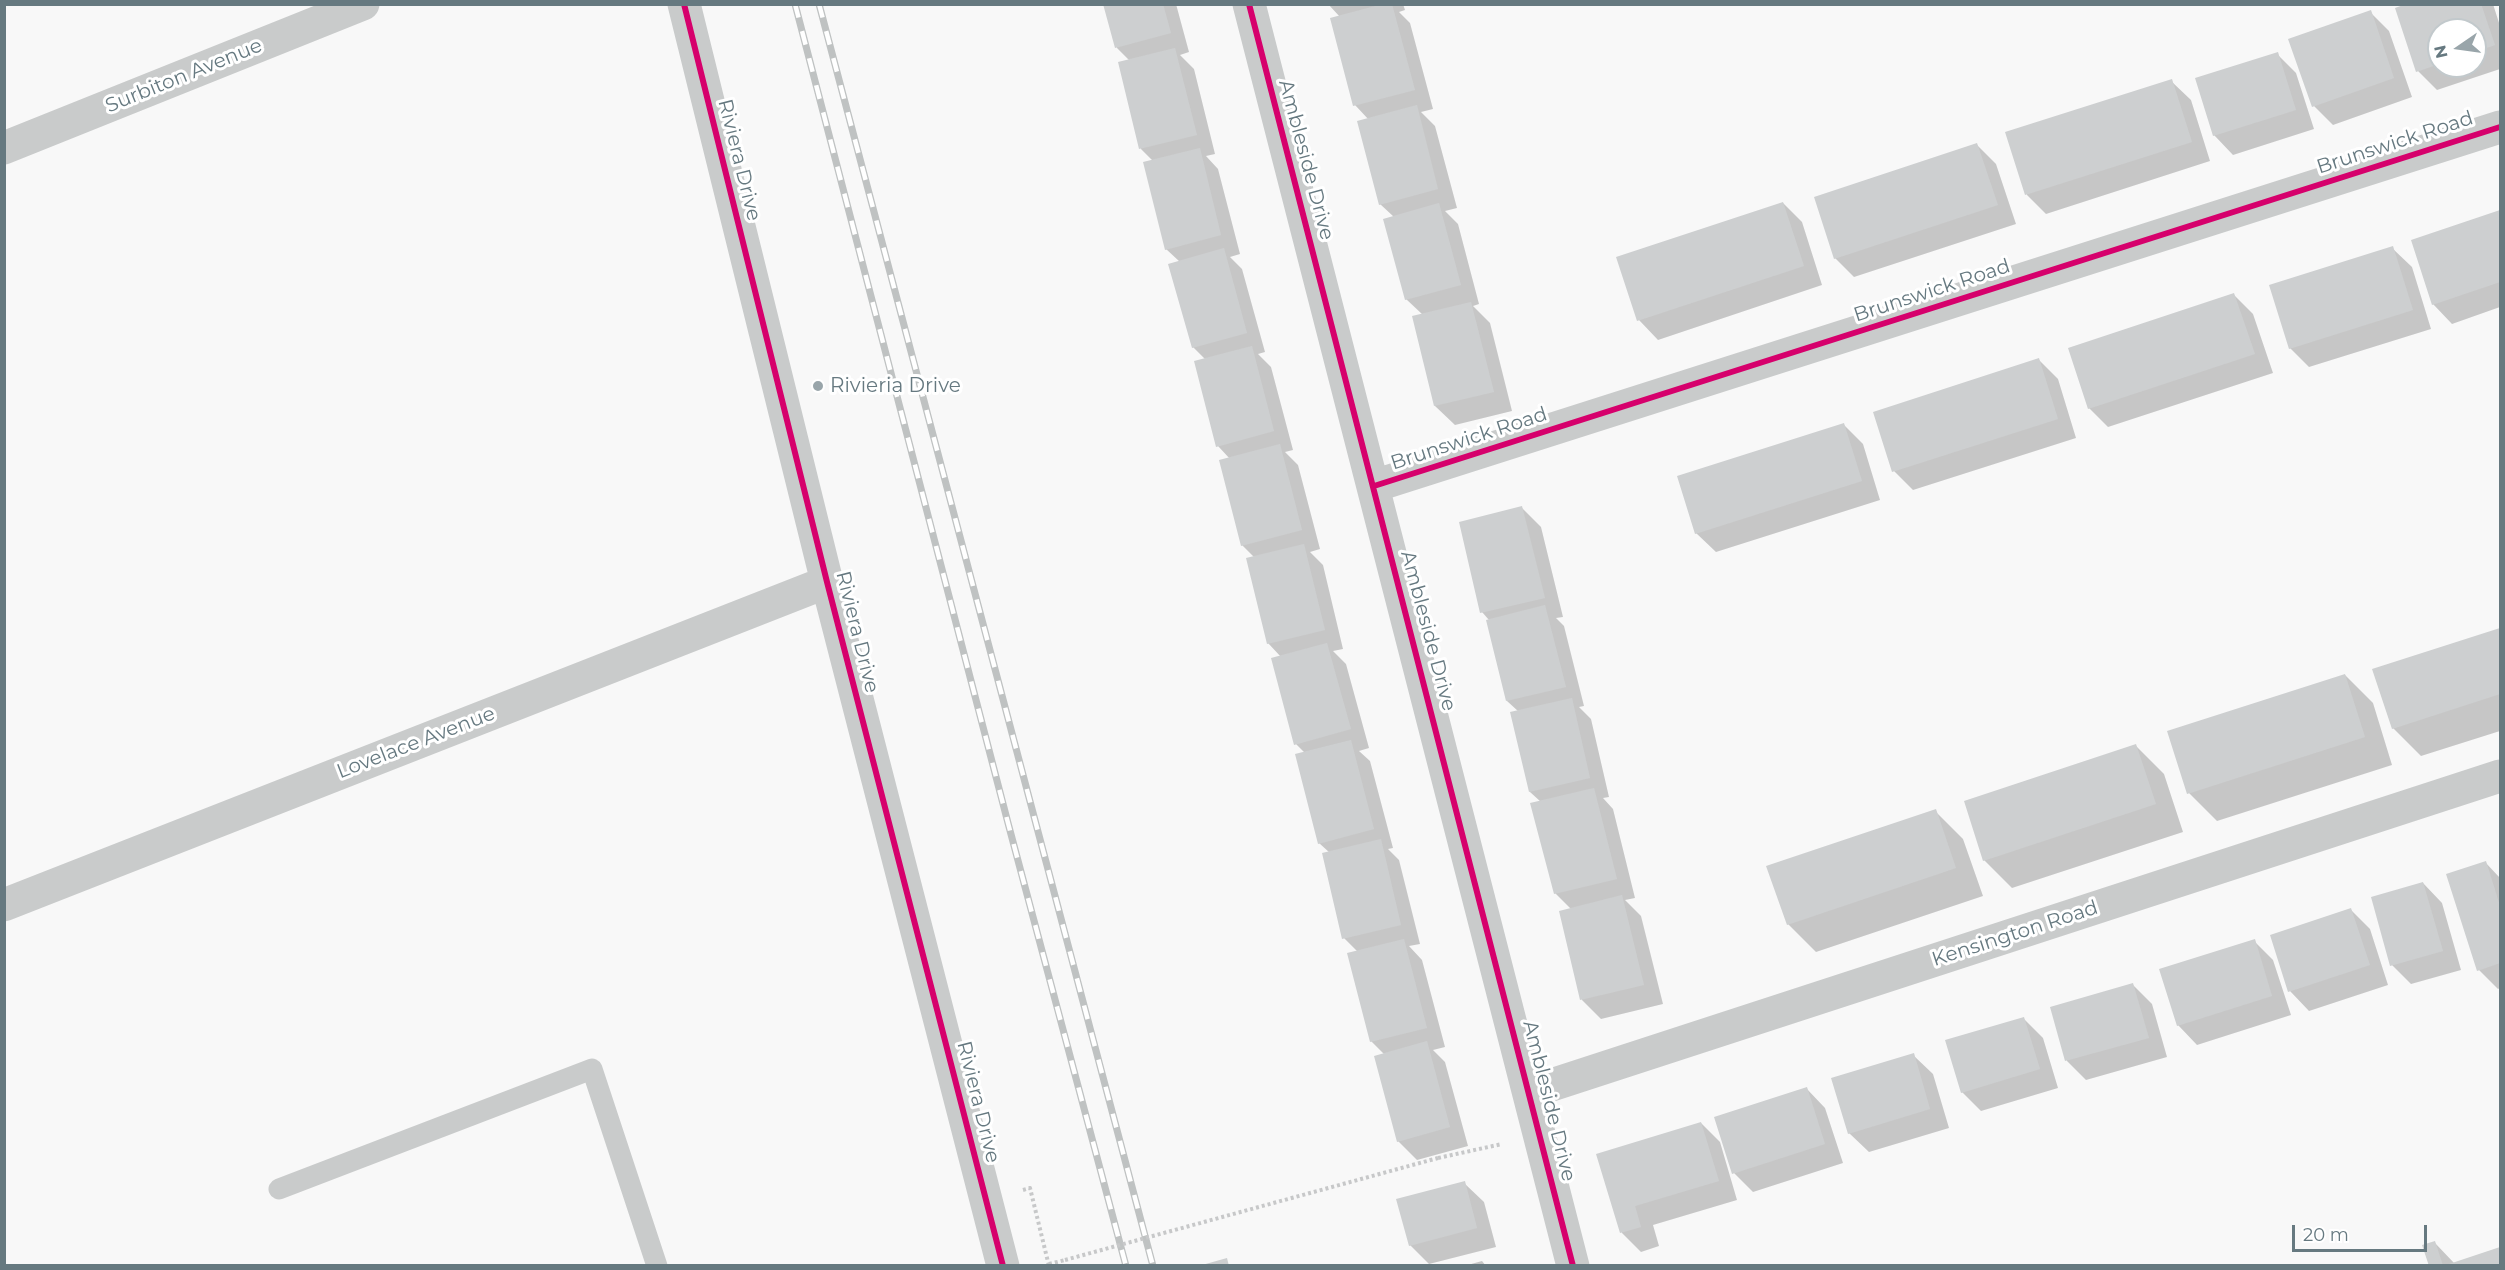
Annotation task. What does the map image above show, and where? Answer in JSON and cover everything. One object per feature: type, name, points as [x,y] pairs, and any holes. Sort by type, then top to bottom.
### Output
[{"type":"street","name":"Surbiton Avenue","points":[[4,148],[363,4]]},
{"type":"street","name":"Riviera Drive","points":[[684,4],[827,582],[1003,1266]]},
{"type":"street","name":"Ambleside Drive","points":[[1249,4],[1573,1266]]},
{"type":"street","name":"Brunswick Road","points":[[1374,486],[2500,127]]},
{"type":"street","name":"Lovelace Avenue","points":[[4,905],[827,582]]},
{"type":"street","name":"Kensington Road","points":[[1530,1092],[2500,776]]},
{"type":"lane","points":[[279,1190],[592,1069],[657,1266]]},
{"type":"path","points":[[1021,1190],[1030,1188],[1049,1265],[1438,1158],[1540,1135]]},
{"type":"building","points":[[1103,4],[1163,4],[1171,33],[1115,48]]},
{"type":"building","points":[[1383,4],[1392,4],[1415,90],[1353,106],[1330,18]]},
{"type":"building","points":[[2406,4],[2481,4],[2486,18],[2427,18],[2427,68],[2416,72],[2395,8]]},
{"type":"building","points":[[2371,10],[2394,78],[2312,107],[2288,39]]},
{"type":"building","points":[[2487,22],[2495,45],[2487,48]]},
{"type":"building","points":[[1175,48],[1197,135],[1139,149],[1118,62]]},
{"type":"building","points":[[2278,52],[2296,110],[2213,136],[2195,78]]},
{"type":"building","points":[[2172,79],[2192,142],[2025,195],[2005,132]]},
{"type":"building","points":[[1417,105],[1438,189],[1379,205],[1357,121]]},
{"type":"building","points":[[1977,143],[1998,205],[1834,259],[1814,197]]},
{"type":"building","points":[[1200,148],[1221,235],[1165,250],[1143,162]]},
{"type":"building","points":[[1783,202],[1804,266],[1637,321],[1616,257]]},
{"type":"building","points":[[1439,203],[1461,285],[1405,300],[1383,219]]},
{"type":"building","points":[[2500,210],[2500,282],[2432,305],[2411,240]]},
{"type":"building","points":[[2393,246],[2413,310],[2289,349],[2269,285]]},
{"type":"building","points":[[1224,248],[1247,333],[1192,348],[1168,264]]},
{"type":"building","points":[[2234,293],[2255,354],[2088,409],[2068,348]]},
{"type":"building","points":[[1471,302],[1494,392],[1434,406],[1412,316]]},
{"type":"building","points":[[1252,346],[1274,431],[1216,447],[1194,361]]},
{"type":"building","points":[[2039,358],[2058,419],[1892,472],[1873,412]]},
{"type":"building","points":[[1844,423],[1862,481],[1695,534],[1677,476]]},
{"type":"building","points":[[1280,444],[1302,530],[1241,546],[1219,460]]},
{"type":"building","points":[[1522,506],[1545,598],[1480,613],[1459,522]]},
{"type":"building","points":[[1304,544],[1325,630],[1267,644],[1246,558]]},
{"type":"building","points":[[1545,605],[1566,687],[1506,701],[1486,620]]},
{"type":"building","points":[[2500,628],[2500,694],[2392,729],[2372,669]]},
{"type":"building","points":[[1327,643],[1351,729],[1294,745],[1271,658]]},
{"type":"building","points":[[2345,674],[2365,737],[2187,794],[2167,731]]},
{"type":"building","points":[[1572,698],[1590,778],[1529,792],[1510,712]]},
{"type":"building","points":[[1351,740],[1374,829],[1318,844],[1295,754]]},
{"type":"building","points":[[2136,744],[2156,804],[1983,861],[1964,801]]},
{"type":"building","points":[[1594,788],[1617,879],[1554,894],[1530,803]]},
{"type":"building","points":[[1936,809],[1956,868],[1787,925],[1766,866]]},
{"type":"building","points":[[1381,839],[1401,925],[1342,939],[1322,853]]},
{"type":"building","points":[[2486,861],[2500,906],[2500,963],[2477,971],[2446,874]]},
{"type":"building","points":[[2423,882],[2443,951],[2390,966],[2371,897]]},
{"type":"building","points":[[1622,895],[1644,985],[1580,1000],[1559,911]]},
{"type":"building","points":[[2351,908],[2370,965],[2288,992],[2270,935]]},
{"type":"building","points":[[1404,939],[1427,1028],[1370,1042],[1347,953]]},
{"type":"building","points":[[2255,939],[2272,996],[2177,1026],[2159,969]]},
{"type":"building","points":[[2133,983],[2149,1038],[2065,1061],[2050,1007]]},
{"type":"building","points":[[2024,1017],[2040,1069],[1961,1093],[1945,1040]]},
{"type":"building","points":[[1427,1041],[1450,1127],[1397,1142],[1374,1056]]},
{"type":"building","points":[[1914,1053],[1930,1109],[1848,1134],[1831,1078]]},
{"type":"building","points":[[1807,1087],[1825,1144],[1732,1174],[1714,1117]]},
{"type":"building","points":[[1701,1122],[1719,1181],[1635,1206],[1641,1227],[1620,1233],[1596,1154]]},
{"type":"building","points":[[1465,1181],[1477,1228],[1409,1246],[1396,1199]]},
{"type":"building","points":[[2435,1241],[2443,1266],[2429,1266],[2422,1245]]},
{"type":"building","points":[[2500,1247],[2500,1266],[2446,1266],[2446,1265]]},
{"type":"building","points":[[1227,1258],[1229,1266],[1202,1266],[1202,1265]]},
{"type":"railway","points":[[795,4],[1126,1266]]},
{"type":"railway","points":[[819,4],[1153,1266]]},
{"type":"cycle path","points":[[684,4],[827,582],[1003,1266]]},
{"type":"cycle path","points":[[1249,4],[1573,1266]]},
{"type":"cycle path","points":[[1374,486],[2500,127]]},
{"type":"place","name":"Rivieria Drive","points":[[818,386]]}]
